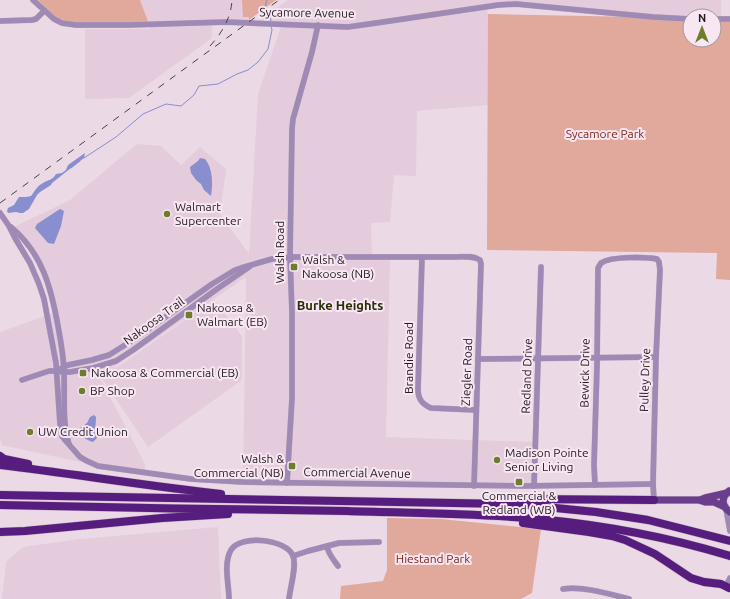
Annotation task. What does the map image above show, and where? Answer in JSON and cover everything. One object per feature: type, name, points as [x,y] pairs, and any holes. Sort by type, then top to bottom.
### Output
[{"type":"highway","points":[[0,456],[72,474]]},
{"type":"highway","points":[[0,465],[220,494],[311,500]]},
{"type":"highway","points":[[0,495],[515,504],[596,512],[648,520],[730,541]]},
{"type":"highway","points":[[451,502],[510,499],[654,500]]},
{"type":"highway","points":[[0,505],[297,510],[439,514],[536,519],[599,526],[668,540],[727,555]]},
{"type":"highway","points":[[0,533],[205,515],[297,510]]},
{"type":"highway","points":[[439,514],[526,523],[612,536],[626,540],[655,554],[691,578],[704,582],[721,584],[729,589]]},
{"type":"main road","points":[[654,500],[699,500],[729,491]]},
{"type":"main road","points":[[727,509],[723,500],[729,491]]},
{"type":"main road","points":[[699,500],[714,502],[727,509]]},
{"type":"street","name":"Sycamore Avenue","points":[[33,0],[54,20],[76,25],[226,22],[348,27],[389,22],[498,4],[516,4],[682,18]]},
{"type":"street","points":[[0,21],[32,20],[36,19],[44,11]]},
{"type":"street","name":"Walsh Road","points":[[287,482],[292,398],[292,313],[290,257],[293,119],[318,25]]},
{"type":"street","name":"Commercial Avenue","points":[[0,213],[30,263],[40,284],[46,307],[55,361],[60,428],[63,438],[82,459],[98,466],[199,480],[474,486],[653,484]]},
{"type":"street","name":"Commercial Avenue","points":[[9,226],[22,237],[31,248],[46,275],[52,294],[62,347],[66,429],[70,445]]},
{"type":"street","name":"Nakoosa Trail","points":[[64,369],[74,363],[110,355],[224,276],[241,268],[272,259],[290,257],[473,257],[480,260]]},
{"type":"street","name":"Brandie Road","points":[[422,257],[418,396],[424,405],[431,408],[476,410]]},
{"type":"street","name":"Bewick Drive","points":[[595,485],[594,465],[598,268],[601,263],[610,259],[622,258],[658,260]]},
{"type":"street","name":"Ziegler Road","points":[[474,486],[480,260]]},
{"type":"street","name":"Pulley Drive","points":[[654,500],[653,484],[656,358],[660,270],[658,260]]},
{"type":"street","name":"Nakoosa Trail","points":[[22,380],[46,372],[64,369],[93,368],[124,357],[217,289],[256,264]]},
{"type":"street","name":"Redland Drive","points":[[534,486],[541,267]]},
{"type":"street","points":[[478,358],[656,358]]},
{"type":"street","points":[[727,509],[730,531]]},
{"type":"street","points":[[229,599],[227,574],[230,552],[236,545],[244,541],[270,541],[288,549],[294,560],[289,599]]},
{"type":"street","points":[[293,556],[344,542],[379,542]]},
{"type":"street","points":[[327,546],[329,554],[338,566]]},
{"type":"street","points":[[729,589],[728,582],[730,578]]},
{"type":"street","points":[[563,589],[581,588],[629,599]]},
{"type":"shaded area","points":[[140,0],[249,0],[249,20],[212,20],[212,38],[129,98],[85,99],[85,29],[150,29]]},
{"type":"shaded area","points":[[288,0],[721,0],[721,8],[682,8],[682,18],[516,4],[486,7],[488,14],[488,105],[417,111],[416,176],[394,175],[390,222],[371,223],[372,257],[390,257],[386,437],[536,442],[534,486],[243,482],[246,277],[116,366],[100,374],[119,366],[214,300],[242,336],[242,380],[148,447],[98,374],[145,464],[145,473],[98,466],[2,445],[0,439],[0,332],[56,312],[42,266],[12,228],[70,200],[137,144],[161,146],[181,165],[200,147],[226,169],[220,214],[249,254],[258,94],[282,24],[256,23]]},
{"type":"shaded area","points":[[218,527],[221,599],[2,599],[6,562],[23,547],[80,539]]},
{"type":"green space","points":[[38,0],[140,0],[149,24],[70,22],[57,18]]},
{"type":"green space","points":[[242,0],[276,0],[249,20],[249,17],[243,17]]},
{"type":"green space","name":"Sycamore Park","points":[[488,14],[682,18],[682,48],[722,48],[722,19],[730,19],[730,280],[716,279],[717,253],[487,250]]},
{"type":"green space","name":"Hiestand Park","points":[[387,518],[441,519],[541,529],[532,593],[521,599],[340,599],[341,586],[383,581],[387,570]]},
{"type":"water","points":[[85,153],[84,158],[37,195],[29,209],[23,213],[8,213],[8,208],[14,205],[19,197],[31,196],[39,186],[52,179],[56,174],[62,173],[66,170],[68,165]]},
{"type":"water","points":[[200,158],[205,159],[210,167],[212,182],[211,196],[204,190],[201,184],[191,173],[190,167]]},
{"type":"water","points":[[60,209],[64,211],[61,226],[54,244],[48,243],[35,228],[37,224]]},
{"type":"water","points":[[94,415],[96,417],[95,429],[97,438],[93,442],[84,437],[80,431],[80,428],[87,423],[90,417]]},
{"type":"waterway","points":[[265,7],[267,0]]},
{"type":"waterway","points":[[268,12],[271,21]]},
{"type":"waterway","points":[[84,158],[116,137],[143,114],[166,104],[181,106],[194,95],[199,86],[218,84],[248,70],[258,62],[268,49],[272,30],[271,26]]},
{"type":"waterway","points":[[71,168],[80,161]]},
{"type":"railway","points":[[210,46],[228,19],[232,0]]},
{"type":"railway","points":[[0,203],[279,0]]},
{"type":"place","name":"Walmart Supercenter","points":[[167,214]]},
{"type":"place","name":"Walsh & Nakoosa (NB)","points":[[294,267]]},
{"type":"place","name":"Nakoosa & Walmart (EB)","points":[[189,315]]},
{"type":"place","name":"Nakoosa & Commercial (EB)","points":[[83,373]]},
{"type":"place","name":"BP Shop","points":[[82,391]]},
{"type":"place","name":"UW Credit Union","points":[[30,432]]},
{"type":"place","name":"Madison Pointe Senior Living","points":[[497,460]]},
{"type":"place","name":"Walsh & Commercial (NB)","points":[[292,466]]},
{"type":"place","name":"Commercial & Redland (WB)","points":[[519,482]]},
{"type":"district","name":"Burke Heights","points":[[340,305]]}]
